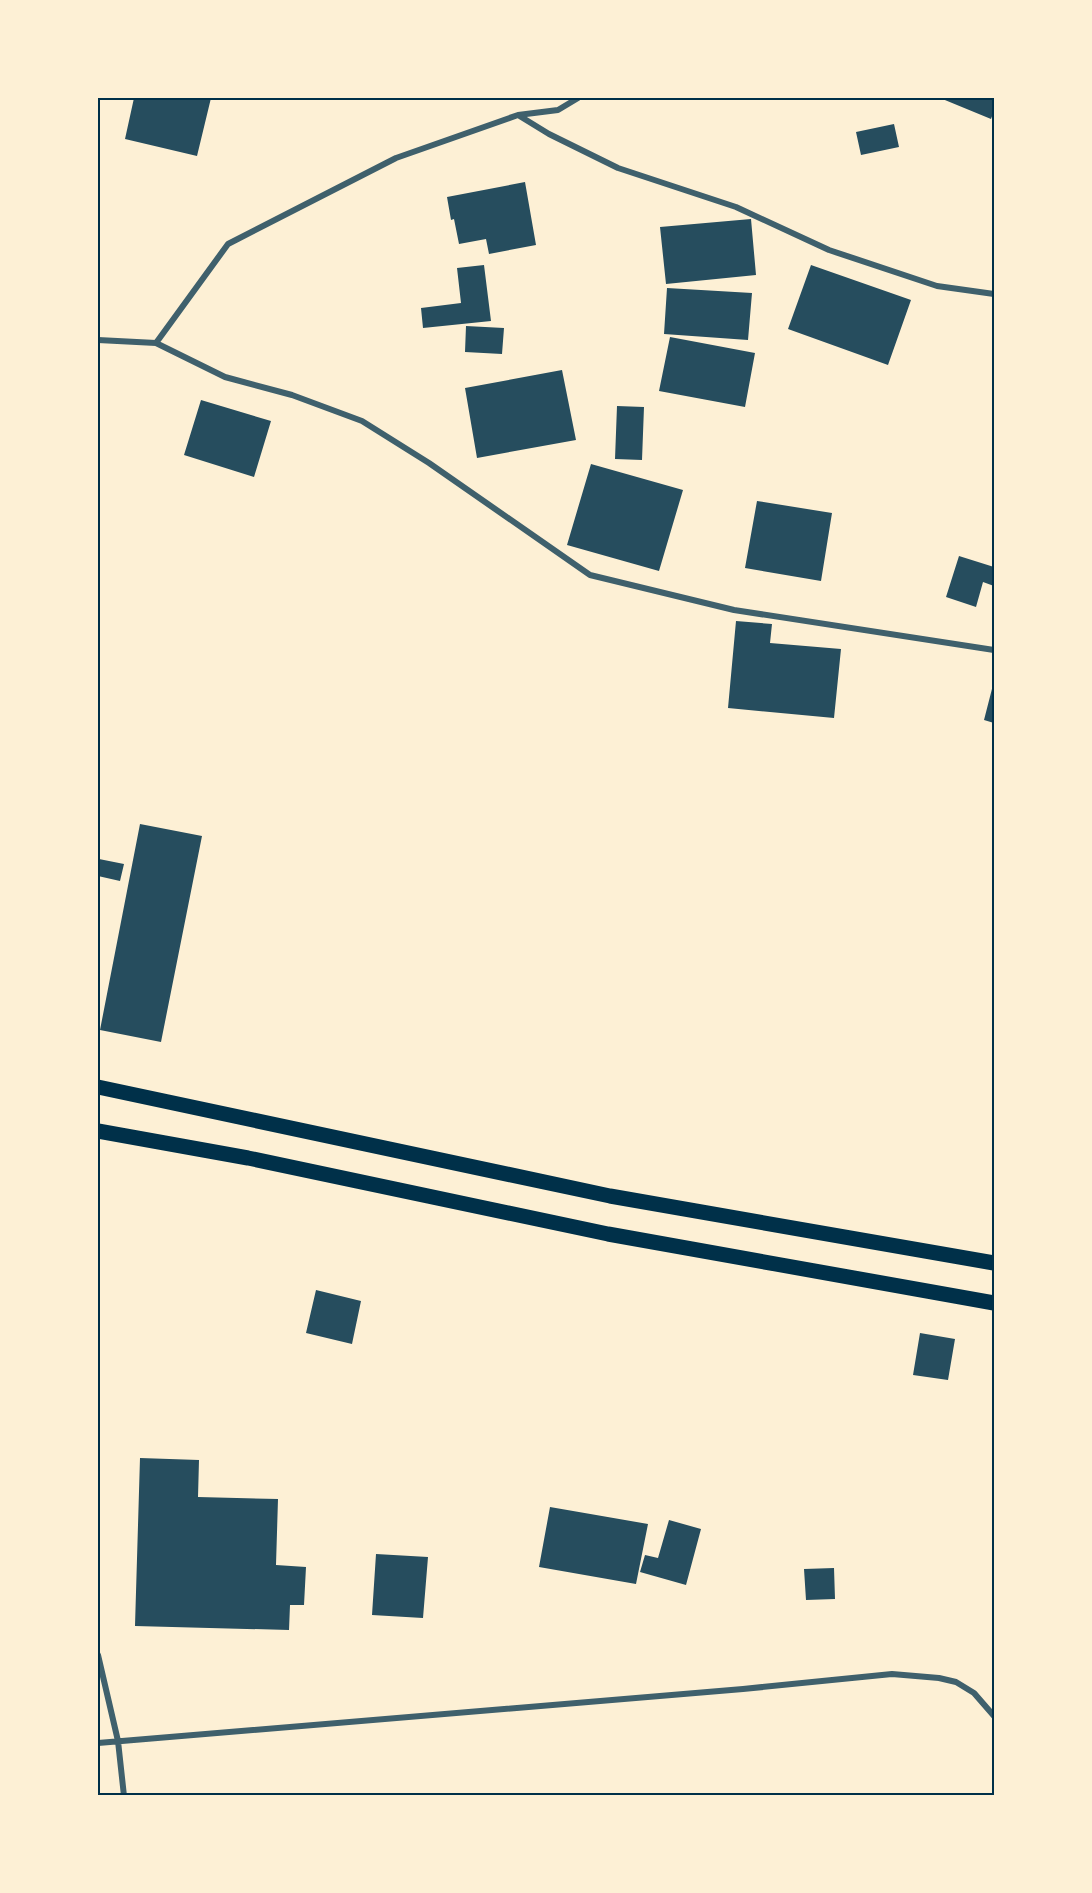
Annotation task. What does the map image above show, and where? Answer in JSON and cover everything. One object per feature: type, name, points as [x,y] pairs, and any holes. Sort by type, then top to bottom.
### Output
[{"type":"main road","points":[[98,1088],[610,1196],[994,1263]]},
{"type":"main road","points":[[98,1131],[248,1158],[608,1234],[994,1303]]},
{"type":"street","points":[[156,343],[228,244],[396,158],[518,115],[558,110],[578,98]]},
{"type":"street","points":[[518,115],[549,134],[618,168],[736,207],[829,250],[937,286],[994,294]]},
{"type":"street","points":[[98,340],[156,343],[225,377],[292,395],[362,421],[429,463],[590,575],[734,610],[994,651]]},
{"type":"street","points":[[98,1655],[118,1741],[124,1796]]},
{"type":"street","points":[[98,1743],[731,1690],[892,1674],[939,1678],[956,1682],[974,1693],[994,1716]]},
{"type":"building","points":[[134,98],[211,98],[197,156],[125,139]]},
{"type":"building","points":[[940,98],[994,98],[994,111],[991,119]]},
{"type":"building","points":[[894,124],[899,147],[861,155],[856,132]]},
{"type":"building","points":[[525,182],[536,245],[489,254],[486,239],[459,244],[454,219],[451,220],[447,197]]},
{"type":"building","points":[[751,219],[756,275],[666,284],[660,227]]},
{"type":"building","points":[[484,265],[491,321],[423,328],[421,308],[461,303],[457,268]]},
{"type":"building","points":[[811,265],[911,300],[888,365],[788,329]]},
{"type":"building","points":[[667,288],[752,293],[748,340],[664,334]]},
{"type":"building","points":[[466,326],[504,328],[502,354],[465,352]]},
{"type":"building","points":[[670,337],[755,353],[745,407],[659,391]]},
{"type":"building","points":[[562,370],[576,440],[477,458],[465,388]]},
{"type":"building","points":[[201,400],[271,421],[254,477],[184,455]]},
{"type":"building","points":[[617,406],[644,407],[642,460],[615,459]]},
{"type":"building","points":[[591,464],[683,490],[659,571],[567,545]]},
{"type":"building","points":[[757,501],[832,513],[821,581],[745,568]]},
{"type":"building","points":[[959,556],[994,567],[994,586],[983,582],[976,607],[946,597]]},
{"type":"building","points":[[736,621],[772,624],[770,643],[841,649],[834,718],[728,708]]},
{"type":"building","points":[[994,681],[994,723],[984,720]]},
{"type":"building","points":[[140,824],[202,836],[161,1042],[100,1030]]},
{"type":"building","points":[[99,859],[124,864],[120,881],[98,876]]},
{"type":"building","points":[[316,1290],[361,1301],[352,1344],[306,1333]]},
{"type":"building","points":[[920,1333],[955,1339],[948,1380],[913,1375]]},
{"type":"building","points":[[140,1458],[199,1460],[198,1497],[278,1499],[276,1565],[306,1567],[304,1605],[290,1605],[289,1630],[135,1626]]},
{"type":"building","points":[[550,1507],[648,1524],[636,1584],[539,1567]]},
{"type":"building","points":[[669,1520],[701,1529],[686,1585],[640,1572],[645,1555],[658,1558]]},
{"type":"building","points":[[376,1554],[428,1557],[423,1618],[372,1615]]},
{"type":"building","points":[[834,1568],[835,1599],[806,1600],[804,1569]]}]
